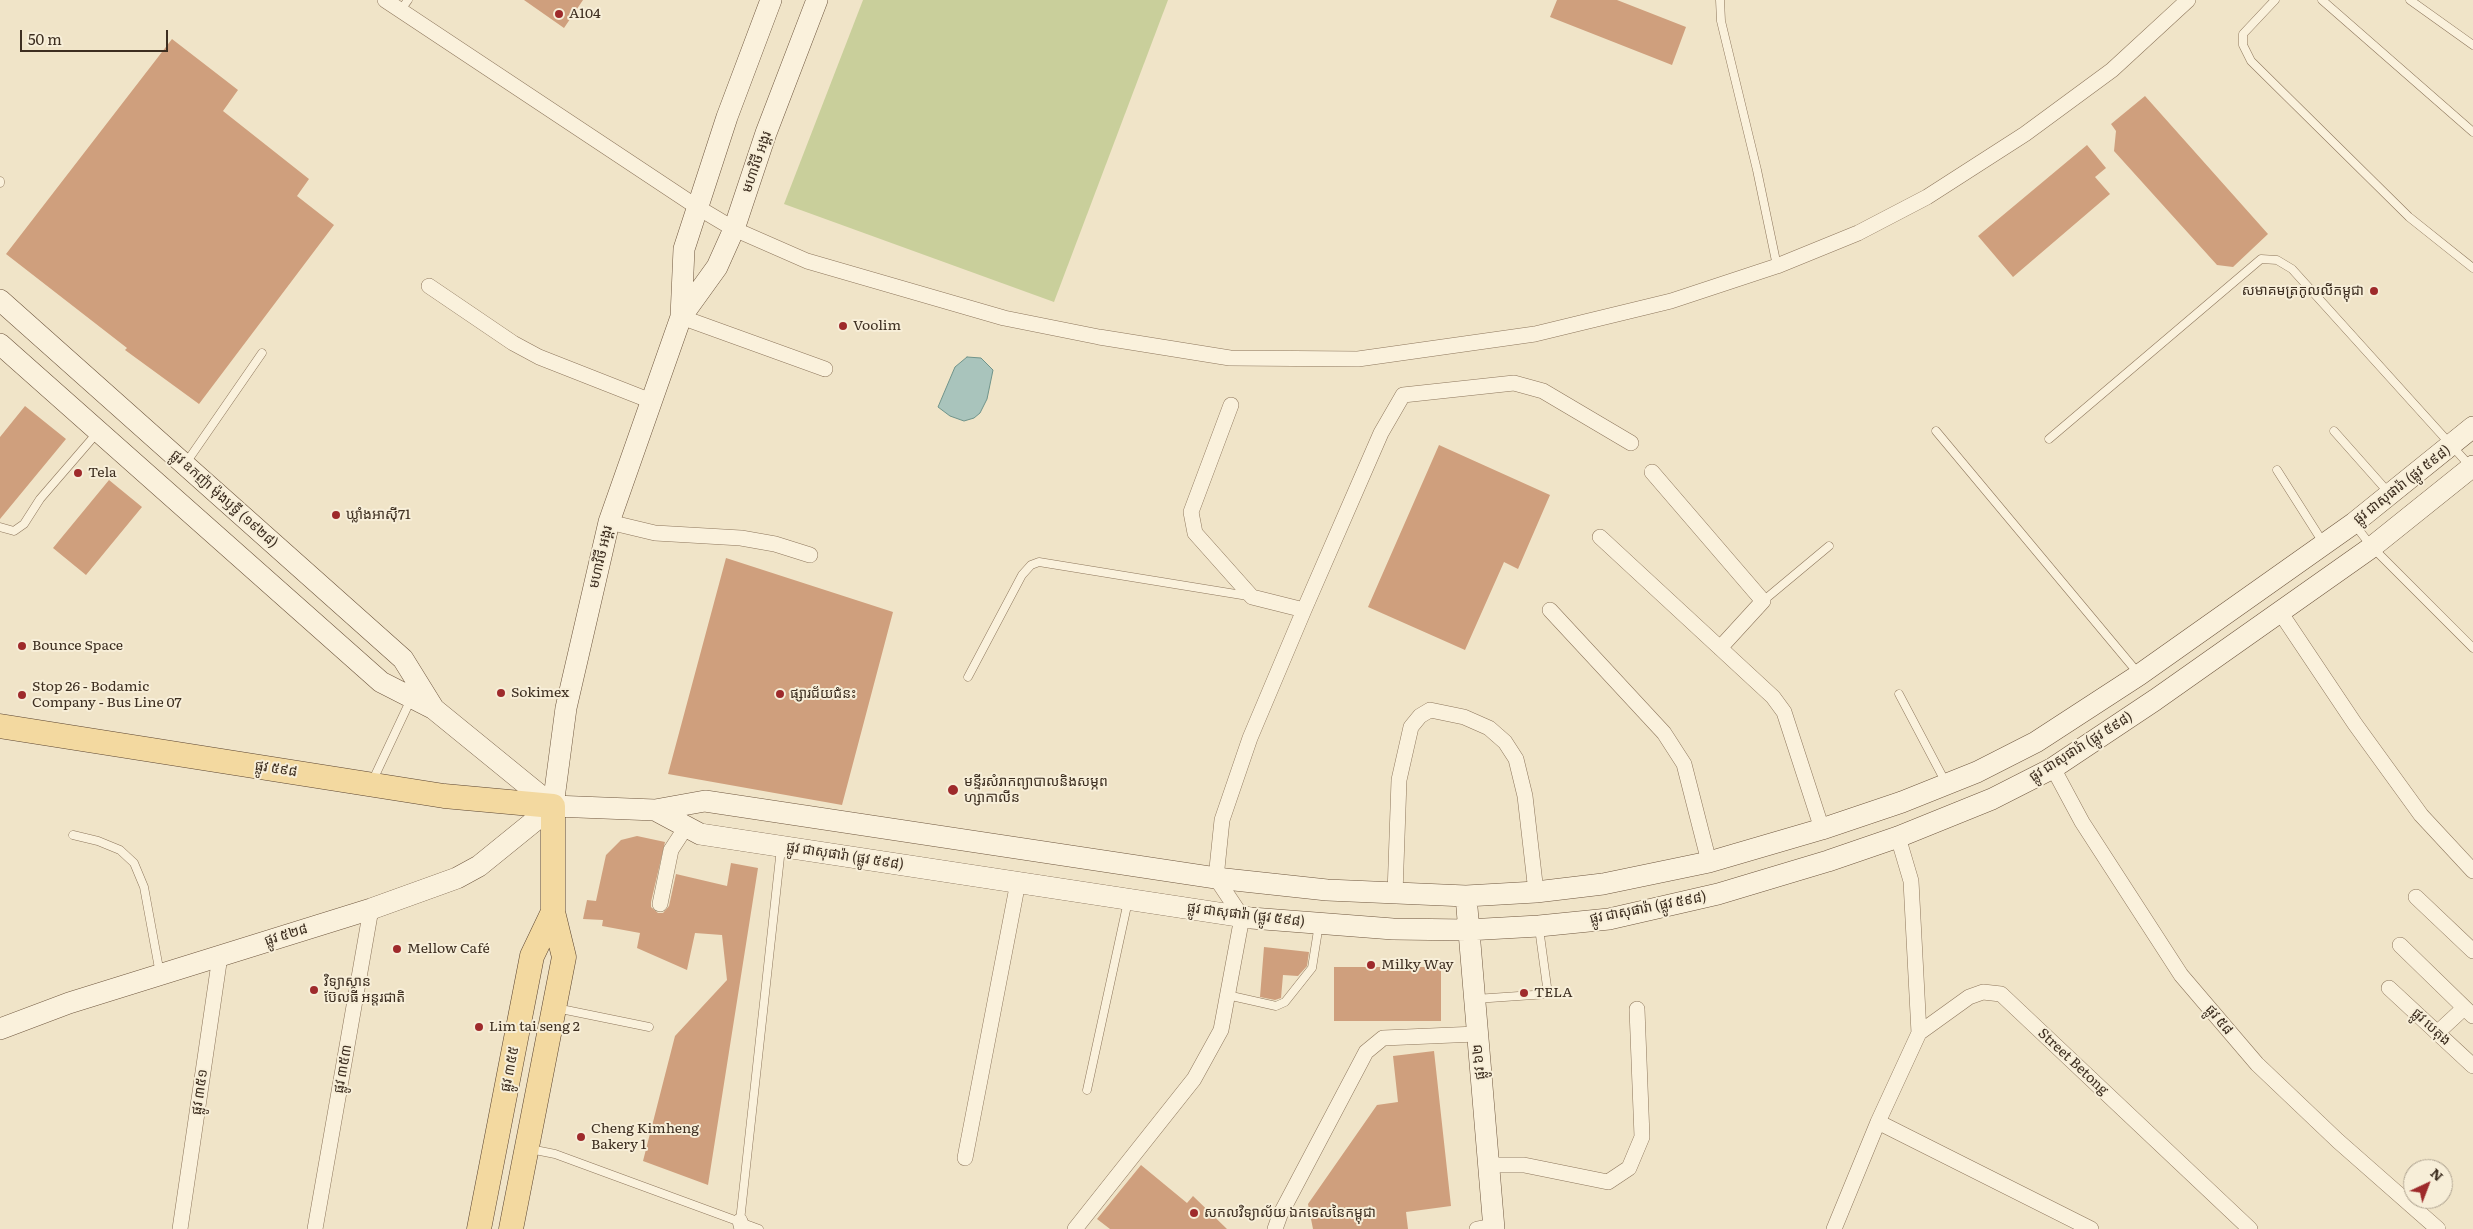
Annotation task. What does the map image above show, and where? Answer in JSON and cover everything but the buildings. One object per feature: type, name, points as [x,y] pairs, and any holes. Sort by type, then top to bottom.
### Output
[{"type":"main road","name":"មហាវិថី អង្គរ","points":[[681,317],[684,250],[727,116],[771,0]]},
{"type":"main road","name":"មហាវិថី អង្គរ","points":[[553,806],[566,708],[608,522],[681,317],[716,267],[734,229],[766,133],[817,0]]},
{"type":"main road","name":"ផ្លូវ ឧកញ៉ា ម៉ុងឫទ្ធី (១៩២៨)","points":[[0,300],[403,658],[434,709]]},
{"type":"main road","name":"ផ្លូវ ឧកញ៉ា ម៉ុងឫទ្ធី (១៩២៨)","points":[[0,344],[380,682],[434,709],[553,806]]},
{"type":"main road","name":"ផ្លូវ ជាសុផារ៉ា (ផ្លូវ ៥៩៨)","points":[[553,806],[655,810],[705,801],[1216,878],[1327,890],[1466,896],[1536,892],[1603,884],[1709,862],[1822,830],[1977,772],[2036,742],[2139,675],[2354,523],[2451,447],[2473,427]]},
{"type":"main road","name":"ផ្លូវ ជាសុផារ៉ា (ផ្លូវ ៥៩៨)","points":[[655,810],[700,834],[1242,917],[1318,924],[1467,930],[1539,926],[1609,919],[1718,894],[1828,861],[1898,837],[1992,799],[2053,768],[2155,700],[2372,547],[2472,467]]},
{"type":"main road","name":"ផ្លូវ ៥៩៨","points":[[0,726],[444,796],[553,806]]},
{"type":"main road","name":"ផ្លូវ ៥២៨","points":[[0,1029],[69,1003],[371,909],[457,878],[479,866],[553,806]]},
{"type":"main road","name":"ផ្លូវ ៣៥៥","points":[[511,1229],[564,957],[552,912],[553,806]]},
{"type":"main road","name":"ផ្លូវ ៦២","points":[[1466,896],[1467,930],[1488,1165],[1488,1228]]},
{"type":"main road","name":"ផ្លូវ ៣៥៥","points":[[479,1229],[532,956],[552,912]]},
{"type":"street","points":[[385,0],[404,6],[697,207],[734,229],[808,261],[1004,318],[1099,337],[1230,358],[1358,359],[1534,334],[1671,301],[1777,266],[1858,233],[1927,197],[2025,134],[2112,70],[2188,0]]},
{"type":"street","points":[[429,286],[513,343],[539,356],[651,401]]},
{"type":"street","points":[[681,317],[825,369]]},
{"type":"street","points":[[1075,1229],[1194,1079],[1220,1030],[1242,917],[1216,878],[1222,820],[1250,738],[1304,610],[1381,433],[1403,395],[1514,383],[1543,391],[1631,443]]},
{"type":"street","points":[[1230,405],[1192,512],[1195,533],[1252,597],[1304,610]]},
{"type":"street","points":[[1652,472],[1764,601],[1720,648]]},
{"type":"street","points":[[608,522],[655,533],[758,541],[810,555]]},
{"type":"street","points":[[1600,536],[1773,697],[1784,712],[1822,830]]},
{"type":"street","points":[[1550,610],[1664,733],[1684,764],[1709,862]]},
{"type":"street","points":[[2280,612],[2355,724],[2421,815],[2473,871]]},
{"type":"street","points":[[1395,894],[1399,780],[1411,728],[1420,716],[1430,710],[1464,717],[1489,728],[1504,742],[1516,759],[1525,796],[1536,892]]},
{"type":"street","name":"ផ្លូវ ៥៨","points":[[2053,768],[2082,822],[2181,974],[2257,1064],[2338,1141],[2438,1229]]},
{"type":"street","points":[[660,904],[671,850],[686,827]]},
{"type":"street","points":[[1836,1228],[1878,1122],[1919,1033],[1911,880],[1898,837]]},
{"type":"street","points":[[965,1158],[1018,882]]},
{"type":"street","points":[[2416,897],[2473,951]]},
{"type":"street","name":"ផ្លូវ ៣៥៣","points":[[315,1229],[371,909]]},
{"type":"street","points":[[2400,944],[2469,1012],[2438,1033]]},
{"type":"street","name":"ផ្លូវ ៣៥១","points":[[180,1229],[220,956]]},
{"type":"street","name":"ផ្លូវ បេតុង","points":[[2389,988],[2473,1066]]},
{"type":"street","name":"Street Betong","points":[[1919,1033],[1970,997],[1983,992],[2001,994],[2250,1229]]},
{"type":"street","points":[[1488,1165],[1524,1164],[1608,1182],[1629,1168],[1642,1137],[1637,1009]]},
{"type":"street","points":[[1275,1229],[1280,1215],[1366,1052],[1383,1038],[1477,1034]]},
{"type":"street","points":[[1878,1122],[2091,1229]]},
{"type":"lane","points":[[1720,0],[1721,21],[1757,170],[1777,266]]},
{"type":"lane","points":[[2275,0],[2243,34],[2243,46],[2252,61],[2409,217],[2473,268]]},
{"type":"lane","points":[[2322,0],[2473,132]]},
{"type":"lane","points":[[2410,0],[2473,45]]},
{"type":"lane","points":[[2049,439],[2261,260],[2277,260],[2292,269],[2451,447],[2472,467]]},
{"type":"lane","points":[[185,464],[262,353]]},
{"type":"lane","points":[[1936,431],[2139,675]]},
{"type":"lane","points":[[2334,431],[2391,494]]},
{"type":"lane","points":[[0,527],[14,531],[24,524],[40,499],[98,432]]},
{"type":"lane","points":[[2277,470],[2324,544]]},
{"type":"lane","points":[[2354,523],[2372,547],[2473,648]]},
{"type":"lane","points":[[1764,601],[1829,546]]},
{"type":"lane","points":[[968,677],[1022,575],[1031,565],[1039,562],[1252,597]]},
{"type":"lane","points":[[1899,694],[1947,784]]},
{"type":"lane","points":[[371,784],[412,698]]},
{"type":"lane","points":[[73,835],[98,841],[120,850],[134,863],[144,887],[160,974]]},
{"type":"lane","points":[[741,1225],[781,846]]},
{"type":"lane","points":[[1087,1090],[1128,899]]},
{"type":"lane","points":[[1226,994],[1276,1006],[1285,1002],[1312,968],[1318,924]]},
{"type":"lane","points":[[1474,1000],[1548,994],[1539,926]]},
{"type":"lane","points":[[554,1008],[649,1026]]},
{"type":"lane","points":[[527,1148],[555,1154],[741,1225],[759,1229]]},
{"type":"green space","points":[[863,0],[1168,0],[1054,302],[784,204]]},
{"type":"water","points":[[967,357],[981,358],[993,370],[987,399],[980,413],[974,418],[964,421],[950,416],[938,407],[955,367]]},
{"type":"place","name":"A104","points":[[559,14]]},
{"type":"place","name":"សមាគមត្រកូលលីកម្ពុជា","points":[[2374,291]]},
{"type":"place","name":"Voolim","points":[[843,326]]},
{"type":"place","name":"Tela","points":[[78,473]]},
{"type":"place","name":"ឃ្លាំងអាសុី71","points":[[336,515]]},
{"type":"place","name":"Bounce Space","points":[[22,646]]},
{"type":"place","name":"Sokimex","points":[[501,693]]},
{"type":"place","name":"ផ្សារជ័យជំនះ","points":[[780,694]]},
{"type":"place","name":"Stop 26 - Bodamic Company - Bus Line 07","points":[[22,695]]},
{"type":"place","name":"មន្ទីរសំរាកព្យាបាលនិងសម្ភព ហ្សាកាលីន","points":[[953,790]]},
{"type":"place","name":"Mellow Café","points":[[397,949]]},
{"type":"place","name":"Milky Way","points":[[1371,965]]},
{"type":"place","name":"វិទ្យាស្ថាន ប៊ែលធី អន្ដរជាតិ","points":[[314,990]]},
{"type":"place","name":"TELA","points":[[1524,993]]},
{"type":"place","name":"Lim tai seng 2","points":[[479,1027]]},
{"type":"place","name":"Cheng Kimheng Bakery 1","points":[[581,1137]]},
{"type":"place","name":"សកលវិទ្យាល័យ ឯកទេសនៃកម្ពុជា","points":[[1194,1213]]}]
